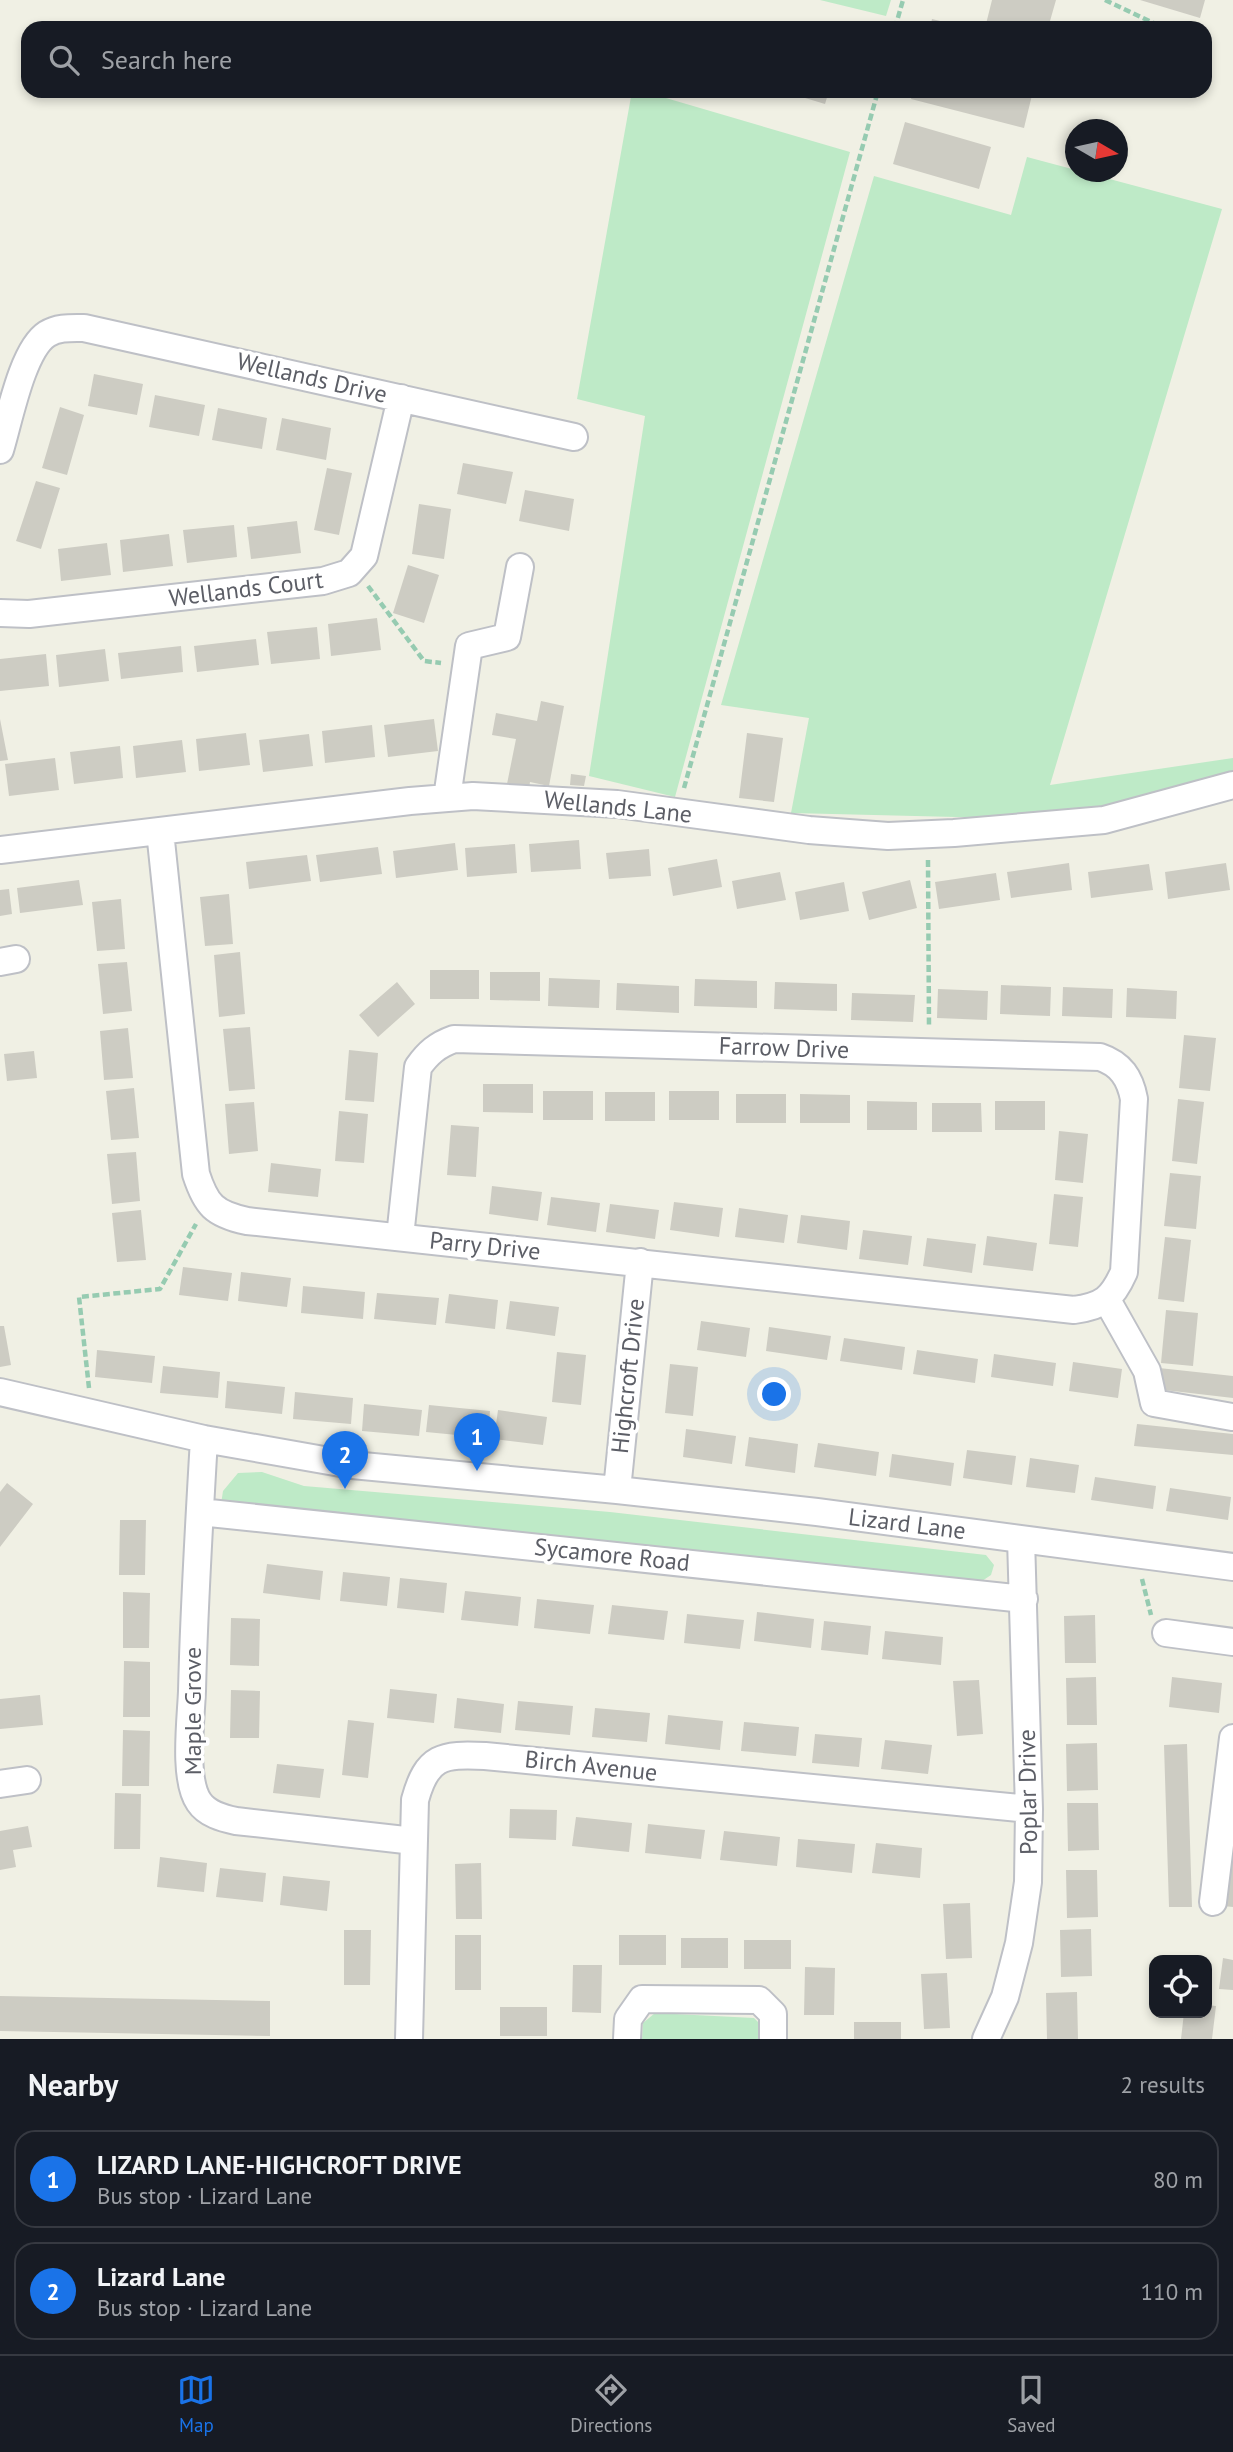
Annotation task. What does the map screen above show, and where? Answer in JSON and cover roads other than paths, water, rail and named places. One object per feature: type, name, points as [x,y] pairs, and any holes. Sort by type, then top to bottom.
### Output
[{"type":"street","name":"Wellands Drive","points":[[0,450],[27,360],[36,343],[49,333],[65,327],[84,328],[575,437]]},
{"type":"street","name":"Wellands Court","points":[[0,613],[29,614],[323,581],[349,573],[364,556],[372,531],[401,398]]},
{"type":"street","points":[[447,798],[470,646],[507,637],[520,568]]},
{"type":"street","name":"Wellands Lane","points":[[0,850],[473,796],[617,804],[809,830],[888,836],[928,834],[1104,820],[1233,785]]},
{"type":"street","name":"Parry Drive","points":[[160,831],[196,1174],[203,1196],[230,1217],[247,1221],[1074,1310],[1093,1307],[1107,1300]]},
{"type":"street","name":"Farrow Drive","points":[[400,1237],[418,1068],[440,1044],[454,1039],[1100,1057],[1113,1061],[1124,1072],[1131,1083],[1135,1099],[1124,1272],[1107,1300]]},
{"type":"street","name":"Highcroft Drive","points":[[617,1490],[640,1262]]},
{"type":"street","points":[[1107,1300],[1147,1371],[1154,1403],[1232,1417]]},
{"type":"street","name":"Lizard Lane","points":[[0,1392],[204,1439],[352,1465],[617,1490],[1233,1567]]},
{"type":"street","name":"Maple Grove","points":[[204,1439],[194,1609],[190,1749],[192,1782],[199,1802],[209,1812],[236,1821],[414,1841]]},
{"type":"street","name":"Sycamore Road","points":[[200,1512],[1024,1599]]},
{"type":"street","name":"Poplar Drive","points":[[986,2039],[1005,1997],[1019,1943],[1028,1882],[1029,1809],[1021,1539]]},
{"type":"street","points":[[1166,1633],[1233,1642]]},
{"type":"street","points":[[1213,1902],[1233,1738]]},
{"type":"street","name":"Birch Avenue","points":[[409,2039],[415,1800],[422,1777],[437,1761],[457,1755],[499,1757],[1029,1809]]},
{"type":"street","points":[[0,1784],[27,1780]]},
{"type":"street","points":[[627,2039],[628,2019],[642,1999],[759,2000],[773,2014],[773,2039]]},
{"type":"place","name":"LIZARD LANE-HIGHCROFT DRIVE","points":[[477,1471]]},
{"type":"place","name":"Lizard Lane","points":[[345,1489]]}]
